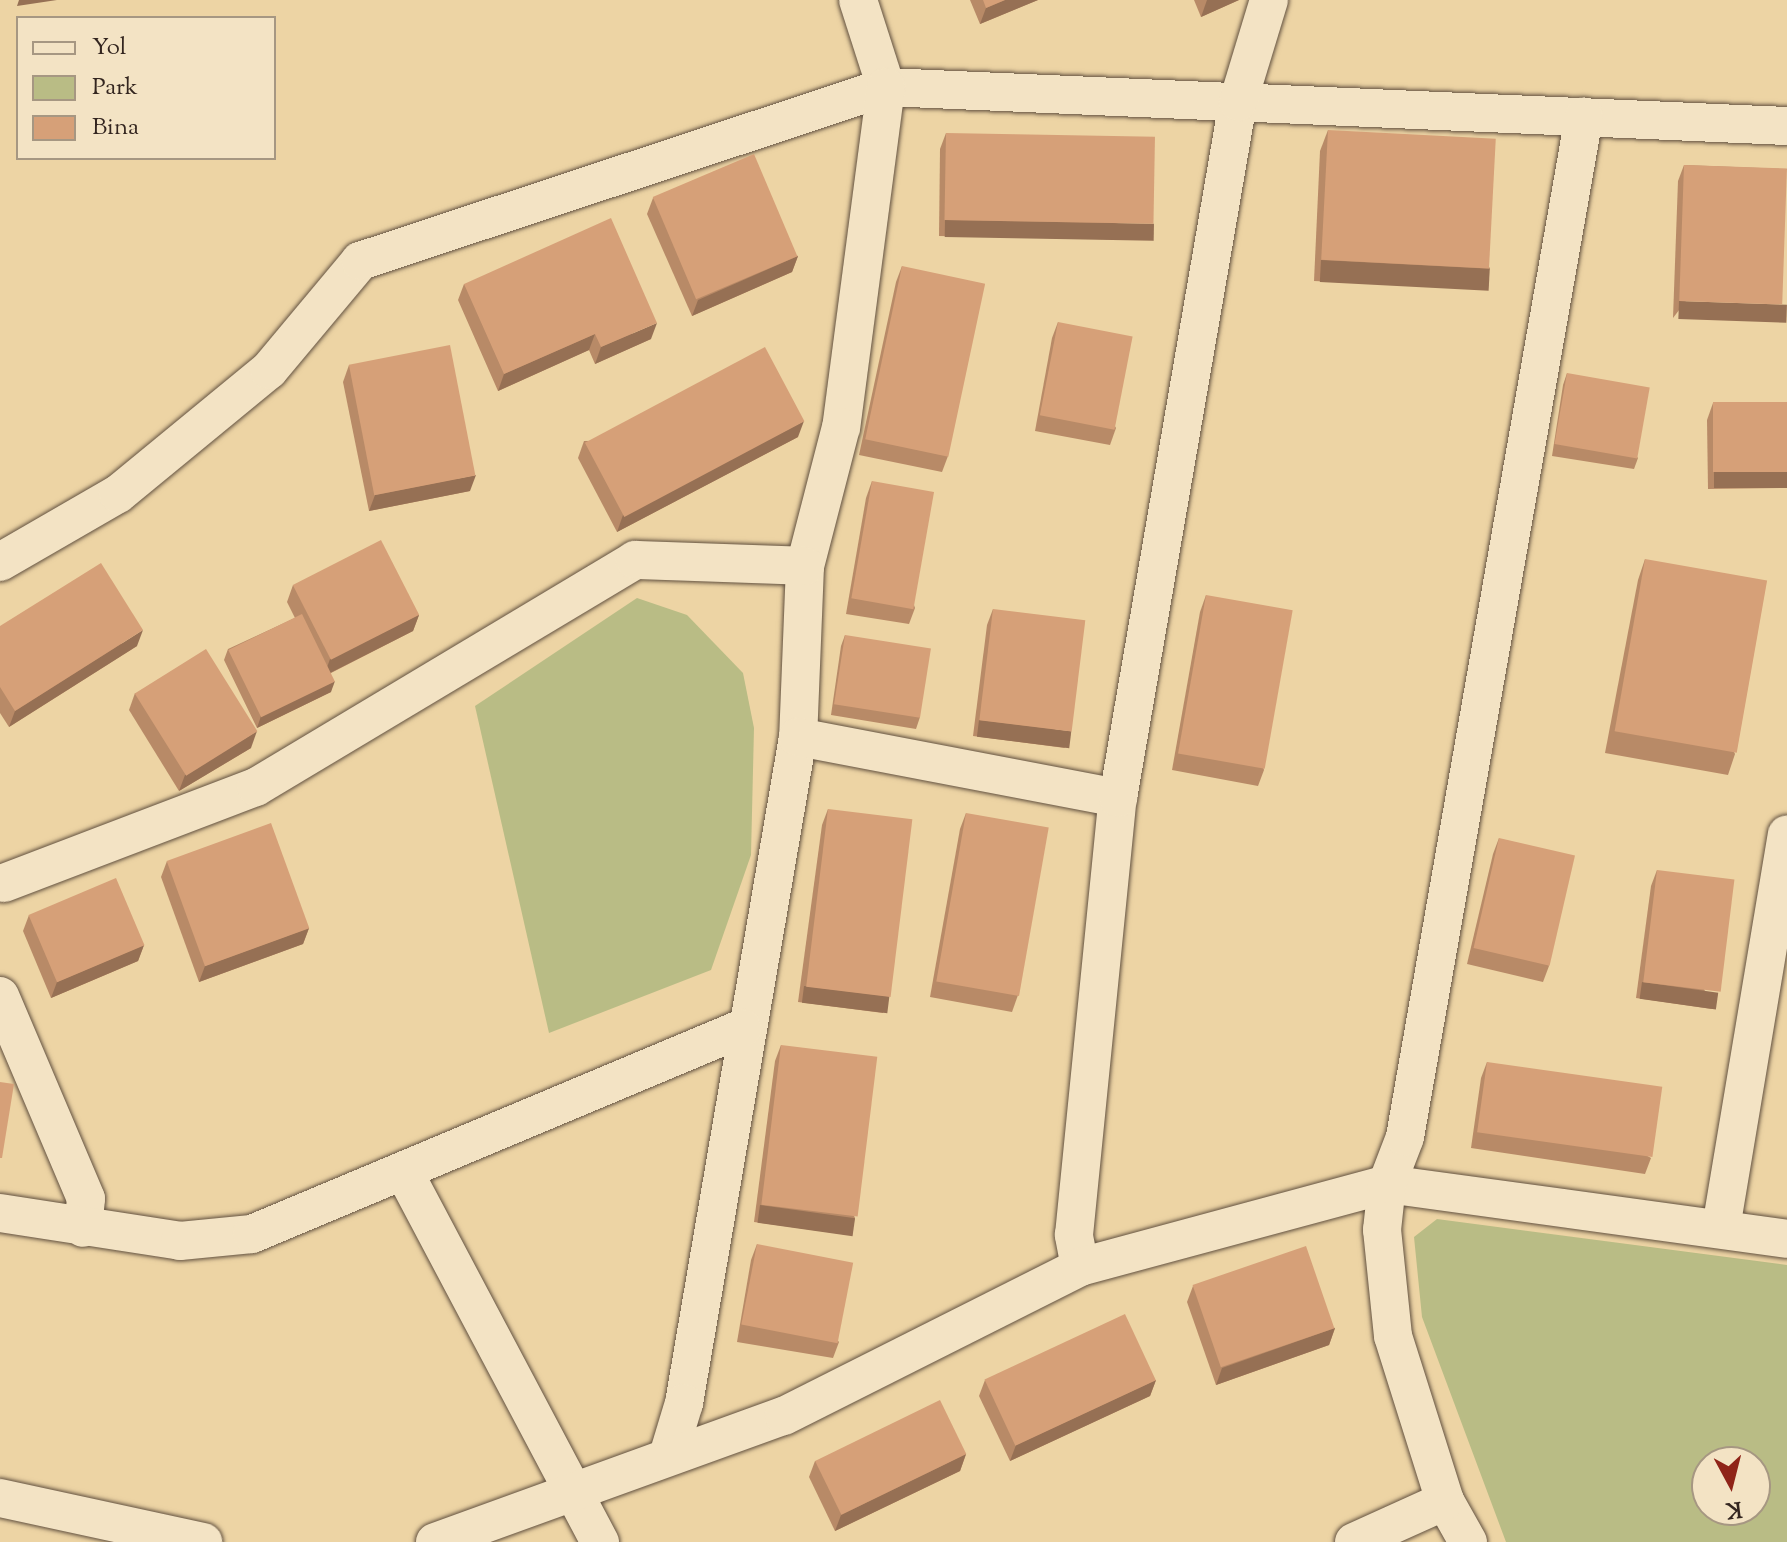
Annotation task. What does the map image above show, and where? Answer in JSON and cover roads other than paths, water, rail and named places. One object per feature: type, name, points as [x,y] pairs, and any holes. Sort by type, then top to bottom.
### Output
[{"type":"street","points":[[668,1456],[684,1403],[743,1028],[798,737],[805,566],[841,427],[886,87],[858,0]]},
{"type":"street","points":[[1080,1267],[1074,1235],[1118,798],[1238,102],[1269,0]]},
{"type":"street","points":[[0,562],[118,494],[269,370],[360,261],[886,87],[1787,126]]},
{"type":"street","points":[[1468,1542],[1445,1501],[1393,1336],[1382,1230],[1387,1184],[1405,1137],[1584,117]]},
{"type":"street","points":[[1,882],[256,787],[635,560],[805,566]]},
{"type":"street","points":[[798,737],[1118,798]]},
{"type":"street","points":[[1721,1228],[1787,835]]},
{"type":"street","points":[[0,996],[86,1199],[83,1228]]},
{"type":"street","points":[[0,1213],[83,1228],[212,1242],[404,1172],[743,1028]]},
{"type":"street","points":[[404,1172],[578,1494],[600,1542]]},
{"type":"street","points":[[435,1542],[578,1494],[668,1456],[784,1416],[1080,1267],[1387,1184],[1787,1239]]},
{"type":"street","points":[[0,1498],[203,1542]]},
{"type":"street","points":[[1354,1542],[1445,1501]]}]
